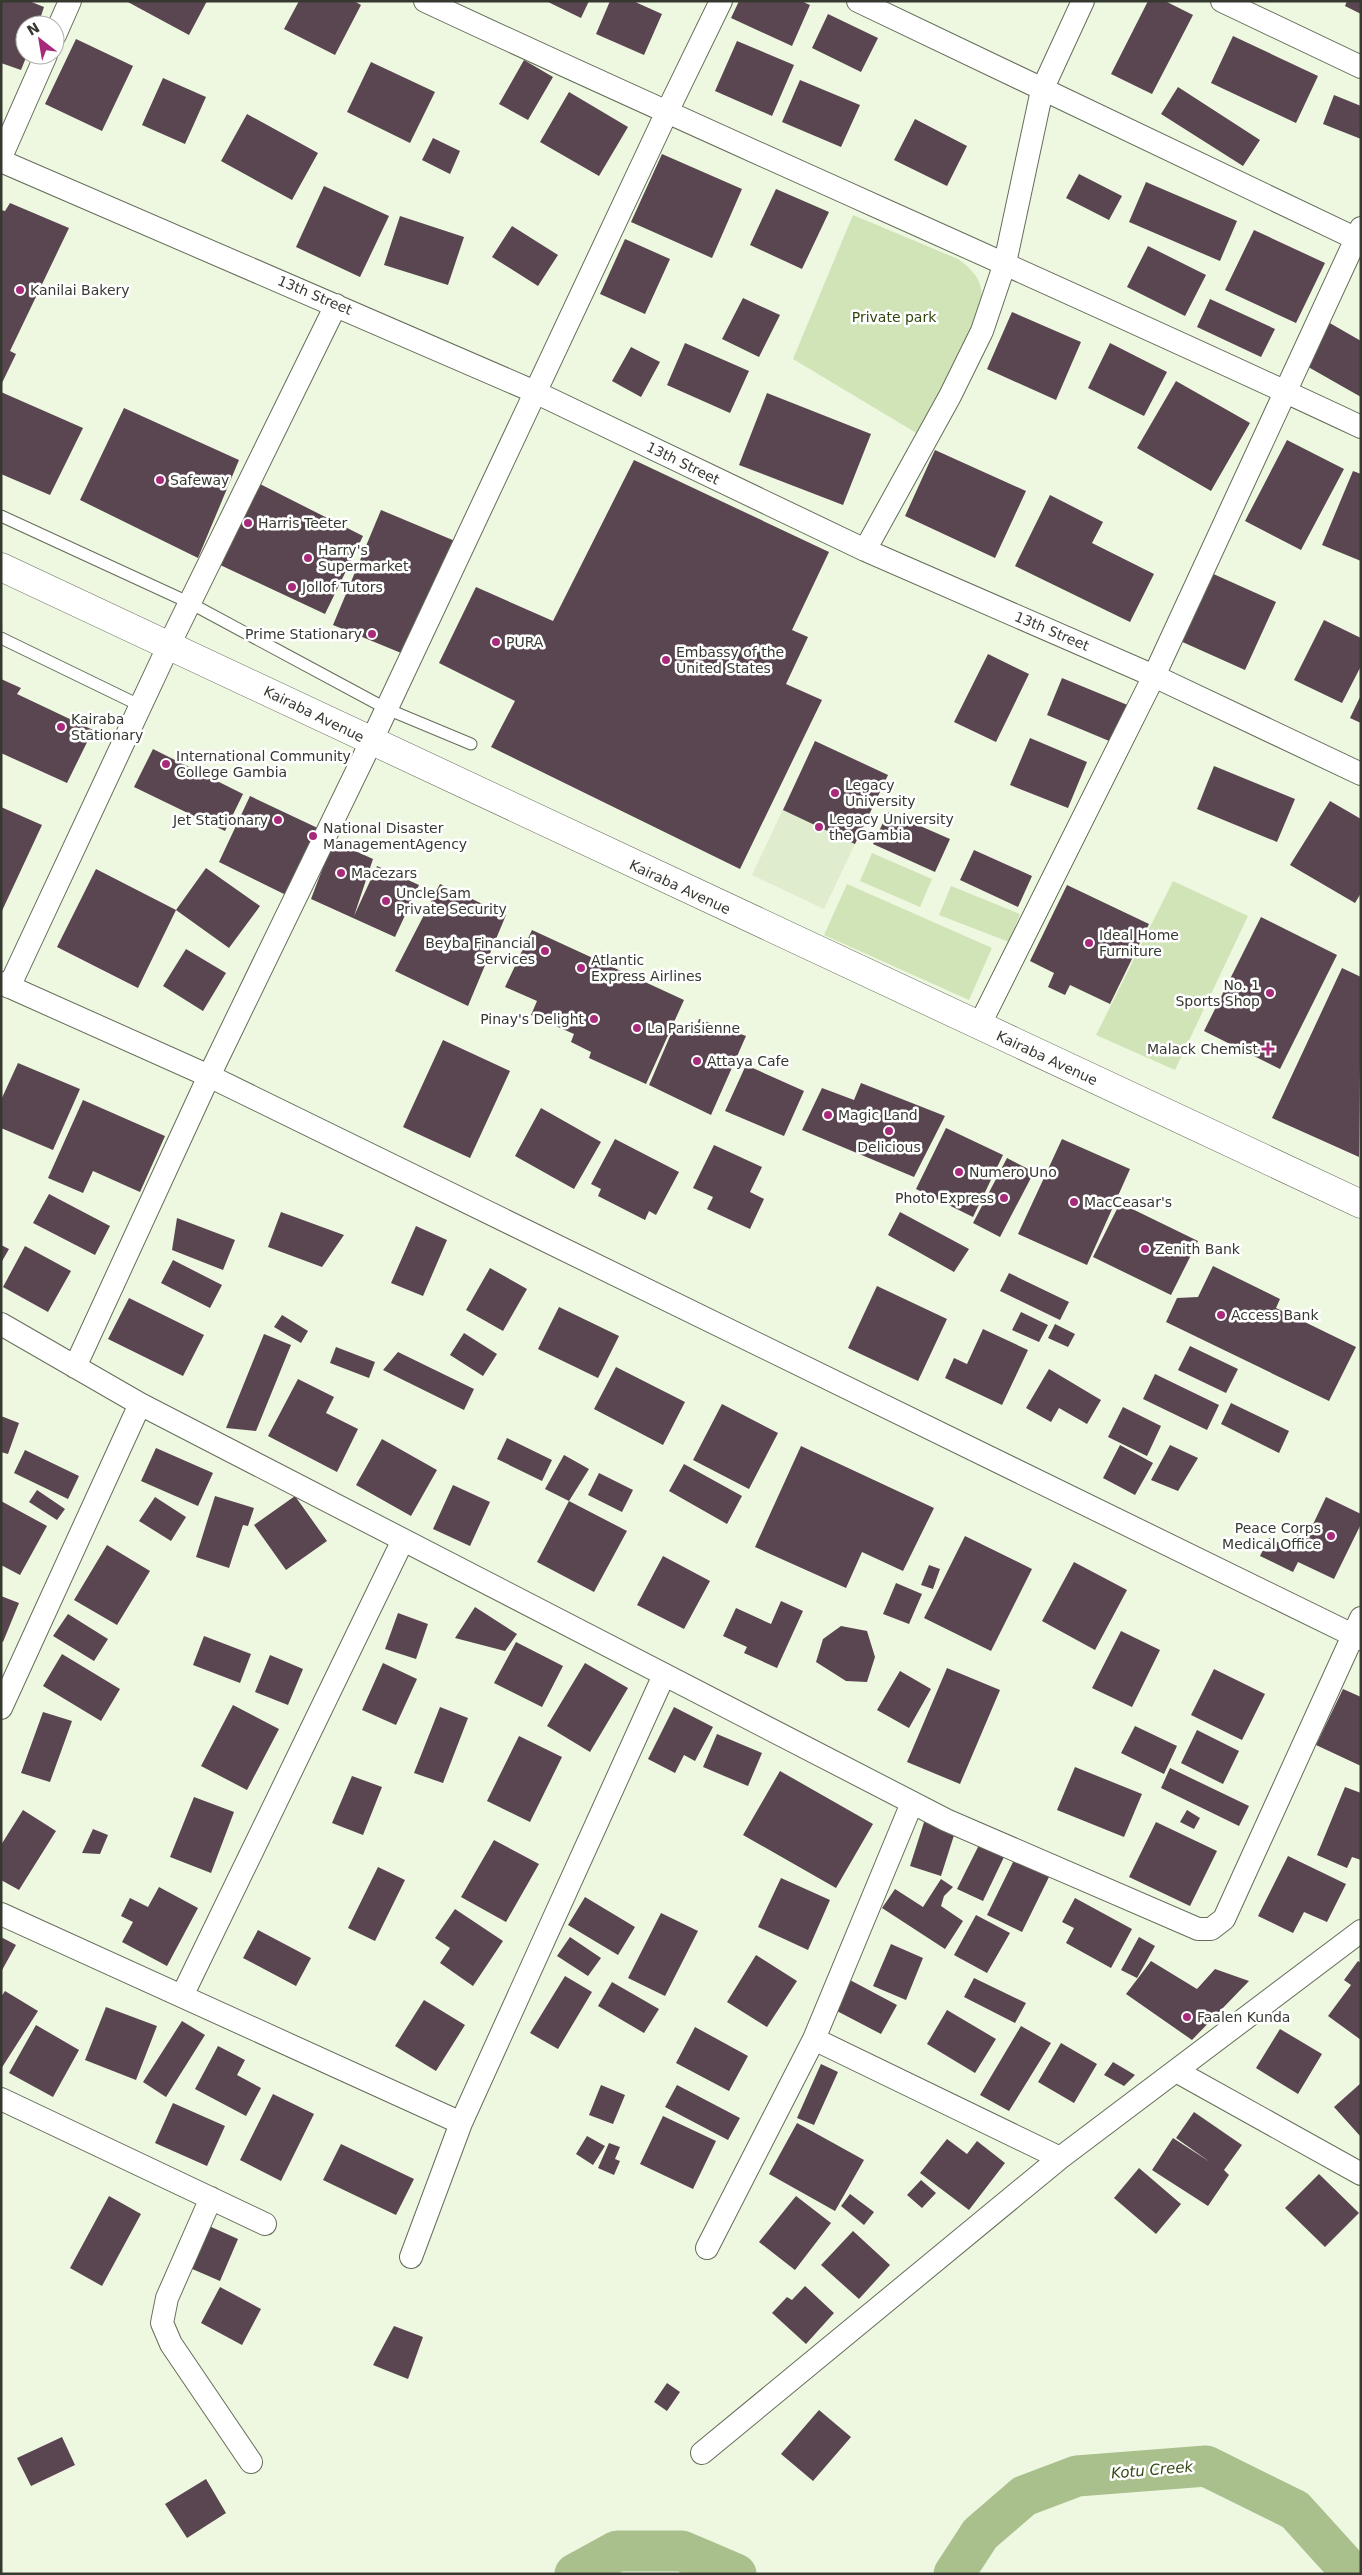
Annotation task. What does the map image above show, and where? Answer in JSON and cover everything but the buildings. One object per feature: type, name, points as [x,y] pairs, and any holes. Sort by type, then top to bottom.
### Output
[{"type":"street","points":[[64,15],[70,1]]},
{"type":"street","points":[[424,1],[666,114],[1005,263],[1361,427]]},
{"type":"street","points":[[75,1367],[208,1076],[387,709],[666,114],[721,1]]},
{"type":"street","points":[[858,1],[1042,90],[1359,236],[1154,676],[979,1026]]},
{"type":"street","points":[[865,550],[950,396],[982,331],[1005,263],[1042,90],[1083,1]]},
{"type":"street","points":[[1222,1],[1361,67]]},
{"type":"street","points":[[1,157],[42,65]]},
{"type":"street","name":"13th Street","points":[[1,161],[535,392],[865,550],[1154,676],[1361,774]]},
{"type":"street","points":[[1,1324],[140,1404],[912,1803],[955,1824],[1198,1930],[1211,1929],[1224,1918],[1358,1630],[208,1076],[5,985],[336,305]]},
{"type":"street","name":"Kairaba Avenue","points":[[1,567],[371,742],[1361,1204]]},
{"type":"street","points":[[1,1708],[140,1404]]},
{"type":"street","points":[[182,1996],[403,1540]]},
{"type":"street","points":[[411,2257],[461,2122],[664,1676]]},
{"type":"street","points":[[707,2248],[814,2039],[912,1803]]},
{"type":"street","points":[[1,1914],[461,2122]]},
{"type":"street","points":[[702,2453],[1060,2158],[1361,1931]]},
{"type":"street","points":[[814,2039],[1060,2158]]},
{"type":"street","points":[[1176,2071],[1361,2174]]},
{"type":"street","points":[[1,2099],[265,2224]]},
{"type":"street","points":[[211,2198],[167,2298],[162,2322],[171,2344],[251,2462]]},
{"type":"lane","points":[[1,516],[190,603],[387,709],[471,744]]},
{"type":"lane","points":[[1,638],[141,706]]},
{"type":"shaded area","name":"Legacy University the Gambia","points":[[815,741],[888,775],[824,909],[752,875]]},
{"type":"green space","name":"Private park","points":[[853,215],[958,259],[973,272],[981,288],[981,300],[968,338],[918,434],[793,359]]},
{"type":"green space","points":[[872,853],[932,879],[920,907],[860,881]]},
{"type":"green space","points":[[1173,881],[1248,916],[1175,1070],[1096,1035]]},
{"type":"green space","points":[[847,884],[992,948],[969,1000],[824,935]]},
{"type":"green space","points":[[951,886],[1020,914],[1009,942],[939,915]]},
{"type":"waterway","name":"Kotu Creek","points":[[954,2574],[980,2534],[1024,2496],[1077,2476],[1206,2466],[1295,2510],[1344,2564],[1346,2574]]},
{"type":"waterway","name":"Kotu Creek","points":[[575,2574],[617,2551],[682,2551],[736,2574]]},
{"type":"place","name":"Kanilai Bakery","points":[[20,290]]},
{"type":"place","name":"Safeway","points":[[160,480]]},
{"type":"place","name":"Harris Teeter","points":[[248,523]]},
{"type":"place","name":"Harry's Supermarket","points":[[308,558]]},
{"type":"place","name":"Jollof Tutors","points":[[292,587]]},
{"type":"place","name":"Prime Stationary","points":[[372,634]]},
{"type":"place","name":"PURA","points":[[496,642]]},
{"type":"place","name":"Embassy of the United States","points":[[666,660]]},
{"type":"place","name":"Kairaba Stationary","points":[[61,727]]},
{"type":"place","name":"International Community College Gambia","points":[[166,764]]},
{"type":"place","name":"Legacy University","points":[[835,793]]},
{"type":"place","name":"Jet Stationary","points":[[278,820]]},
{"type":"place","name":"Legacy University the Gambia","points":[[819,827]]},
{"type":"place","name":"National Disaster ManagementAgency","points":[[313,836]]},
{"type":"place","name":"Macezars","points":[[341,873]]},
{"type":"place","name":"Uncle Sam Private Security","points":[[386,901]]},
{"type":"place","name":"Ideal Home Furniture","points":[[1089,943]]},
{"type":"place","name":"Beyba Financial Services","points":[[545,951]]},
{"type":"place","name":"Atlantic Express Airlines","points":[[581,968]]},
{"type":"place","name":"No. 1 Sports Shop","points":[[1270,993]]},
{"type":"place","name":"Pinay's Delight","points":[[594,1019]]},
{"type":"place","name":"La Parisienne","points":[[637,1028]]},
{"type":"place","name":"Malack Chemist","points":[[1268,1049]]},
{"type":"place","name":"Attaya Cafe","points":[[697,1061]]},
{"type":"place","name":"Magic Land","points":[[828,1115]]},
{"type":"place","name":"Delicious","points":[[889,1131]]},
{"type":"place","name":"Numero Uno","points":[[959,1172]]},
{"type":"place","name":"Photo Express","points":[[1004,1198]]},
{"type":"place","name":"MacCeasar's","points":[[1074,1202]]},
{"type":"place","name":"Zenith Bank","points":[[1145,1249]]},
{"type":"place","name":"Access Bank","points":[[1221,1315]]},
{"type":"place","name":"Peace Corps Medical Office","points":[[1331,1536]]},
{"type":"place","name":"Faalen Kunda","points":[[1187,2017]]}]
